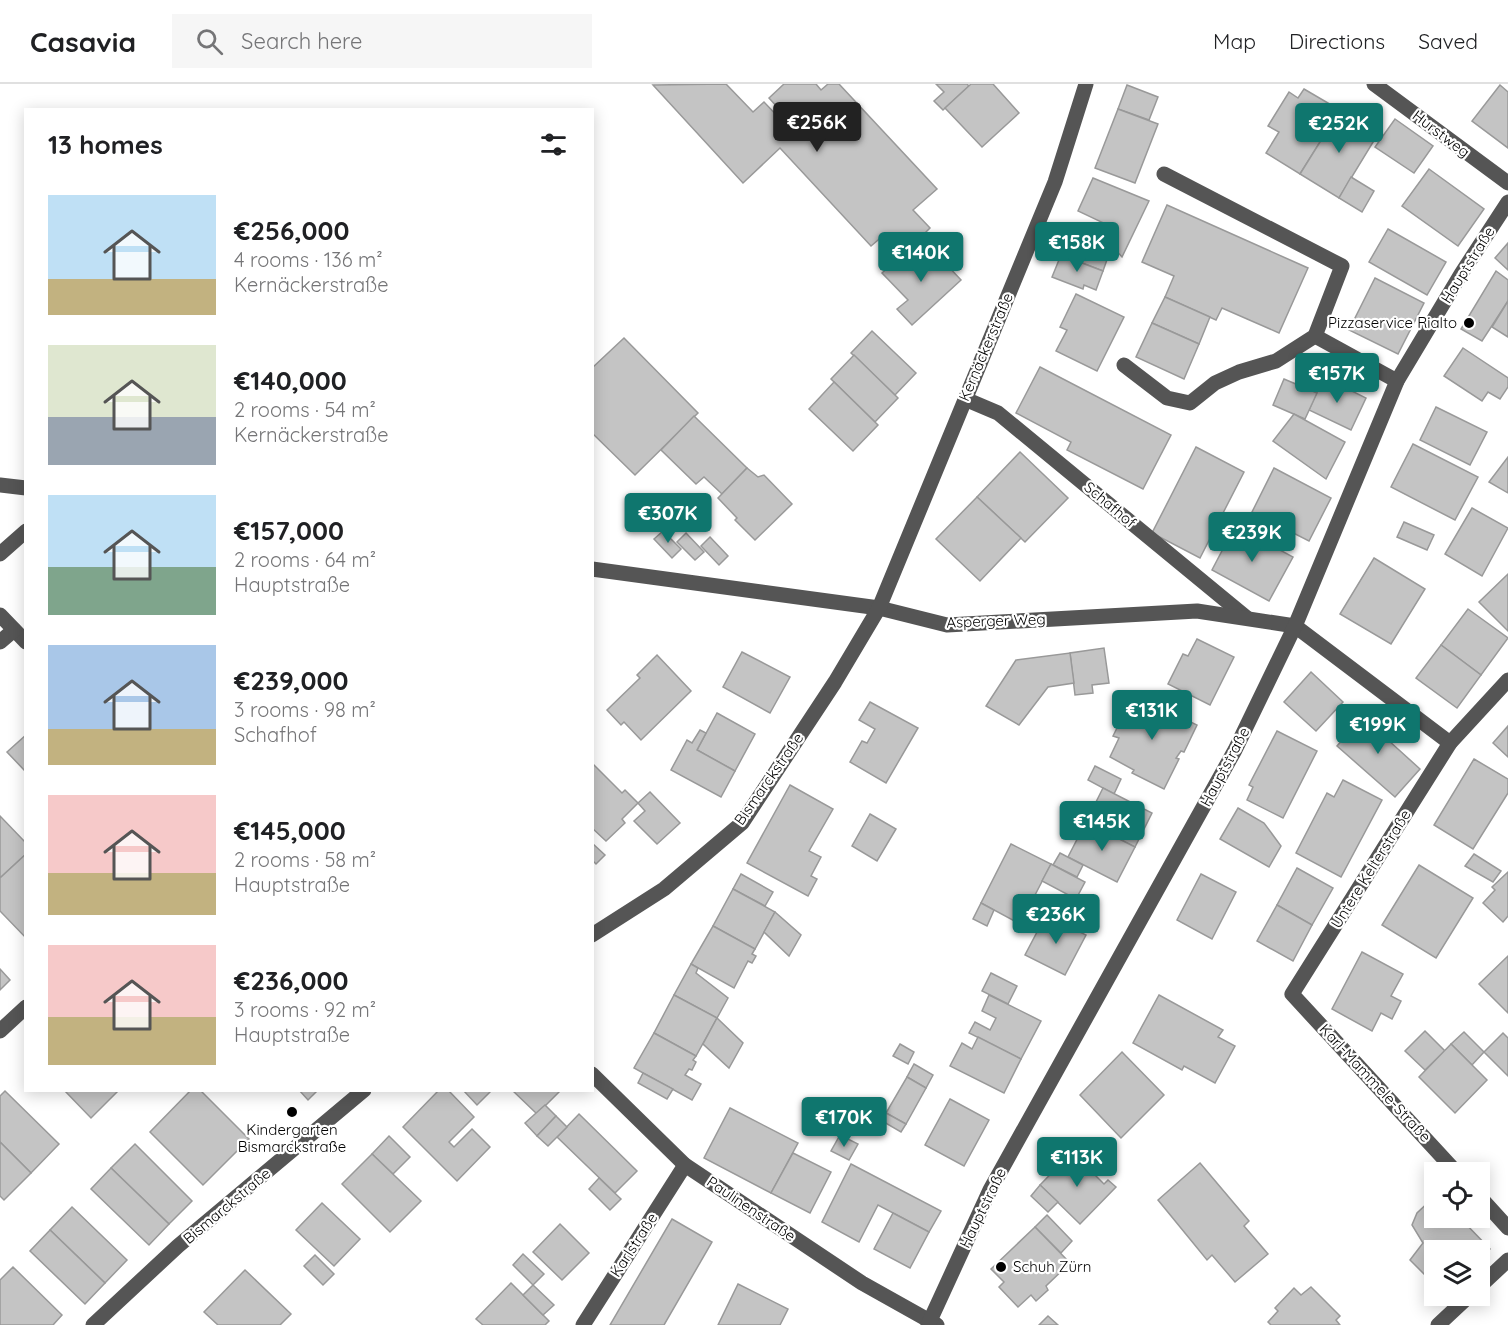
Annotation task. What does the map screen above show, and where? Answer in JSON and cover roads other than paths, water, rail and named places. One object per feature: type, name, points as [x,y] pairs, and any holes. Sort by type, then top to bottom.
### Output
[{"type":"street","name":"Kernäckerstraße","points":[[879,608],[1055,182],[1086,84]]},
{"type":"street","name":"Hurstweg","points":[[1374,84],[1508,183]]},
{"type":"street","points":[[1124,365],[1167,398],[1190,404],[1215,383],[1239,372],[1276,361],[1315,336],[1342,266],[1164,174]]},
{"type":"street","name":"Hauptstraße","points":[[932,1323],[990,1190],[1235,750],[1295,626],[1396,381],[1508,202]]},
{"type":"street","points":[[1315,336],[1396,381]]},
{"type":"street","name":"Schafhof","points":[[965,399],[998,413],[1249,620]]},
{"type":"street","points":[[0,485],[24,488]]},
{"type":"street","points":[[0,554],[24,533]]},
{"type":"street","name":"Asperger Weg","points":[[594,569],[879,608],[947,625],[1197,611],[1295,626]]},
{"type":"street","name":"Bismarckstraße","points":[[594,934],[664,889],[742,823],[835,682],[879,608]]},
{"type":"street","points":[[0,615],[24,640]]},
{"type":"street","points":[[1295,626],[1450,743]]},
{"type":"street","points":[[0,642],[14,630]]},
{"type":"street","name":"Untere Kelterstraße","points":[[1292,994],[1450,743],[1508,680]]},
{"type":"street","name":"Karl-Mammele-Straße","points":[[1292,994],[1448,1162]]},
{"type":"street","points":[[0,1031],[24,1009]]},
{"type":"street","name":"Paulinenstraße","points":[[594,1076],[685,1165],[862,1283],[932,1323]]},
{"type":"street","name":"Bismarckstraße","points":[[93,1325],[178,1246],[362,1092]]},
{"type":"street","name":"Karlstraße","points":[[583,1325],[685,1165]]},
{"type":"street","points":[[1490,1208],[1508,1228]]},
{"type":"street","points":[[1490,1277],[1508,1260]]},
{"type":"street","points":[[1438,1325],[1458,1306]]},
{"type":"place","name":"Pizzaservice Rialto","points":[[1469,323]]},
{"type":"place","name":"Kindergarten Bismarckstraße","points":[[292,1112]]},
{"type":"place","name":"Schuh Zürn","points":[[1001,1267]]}]
